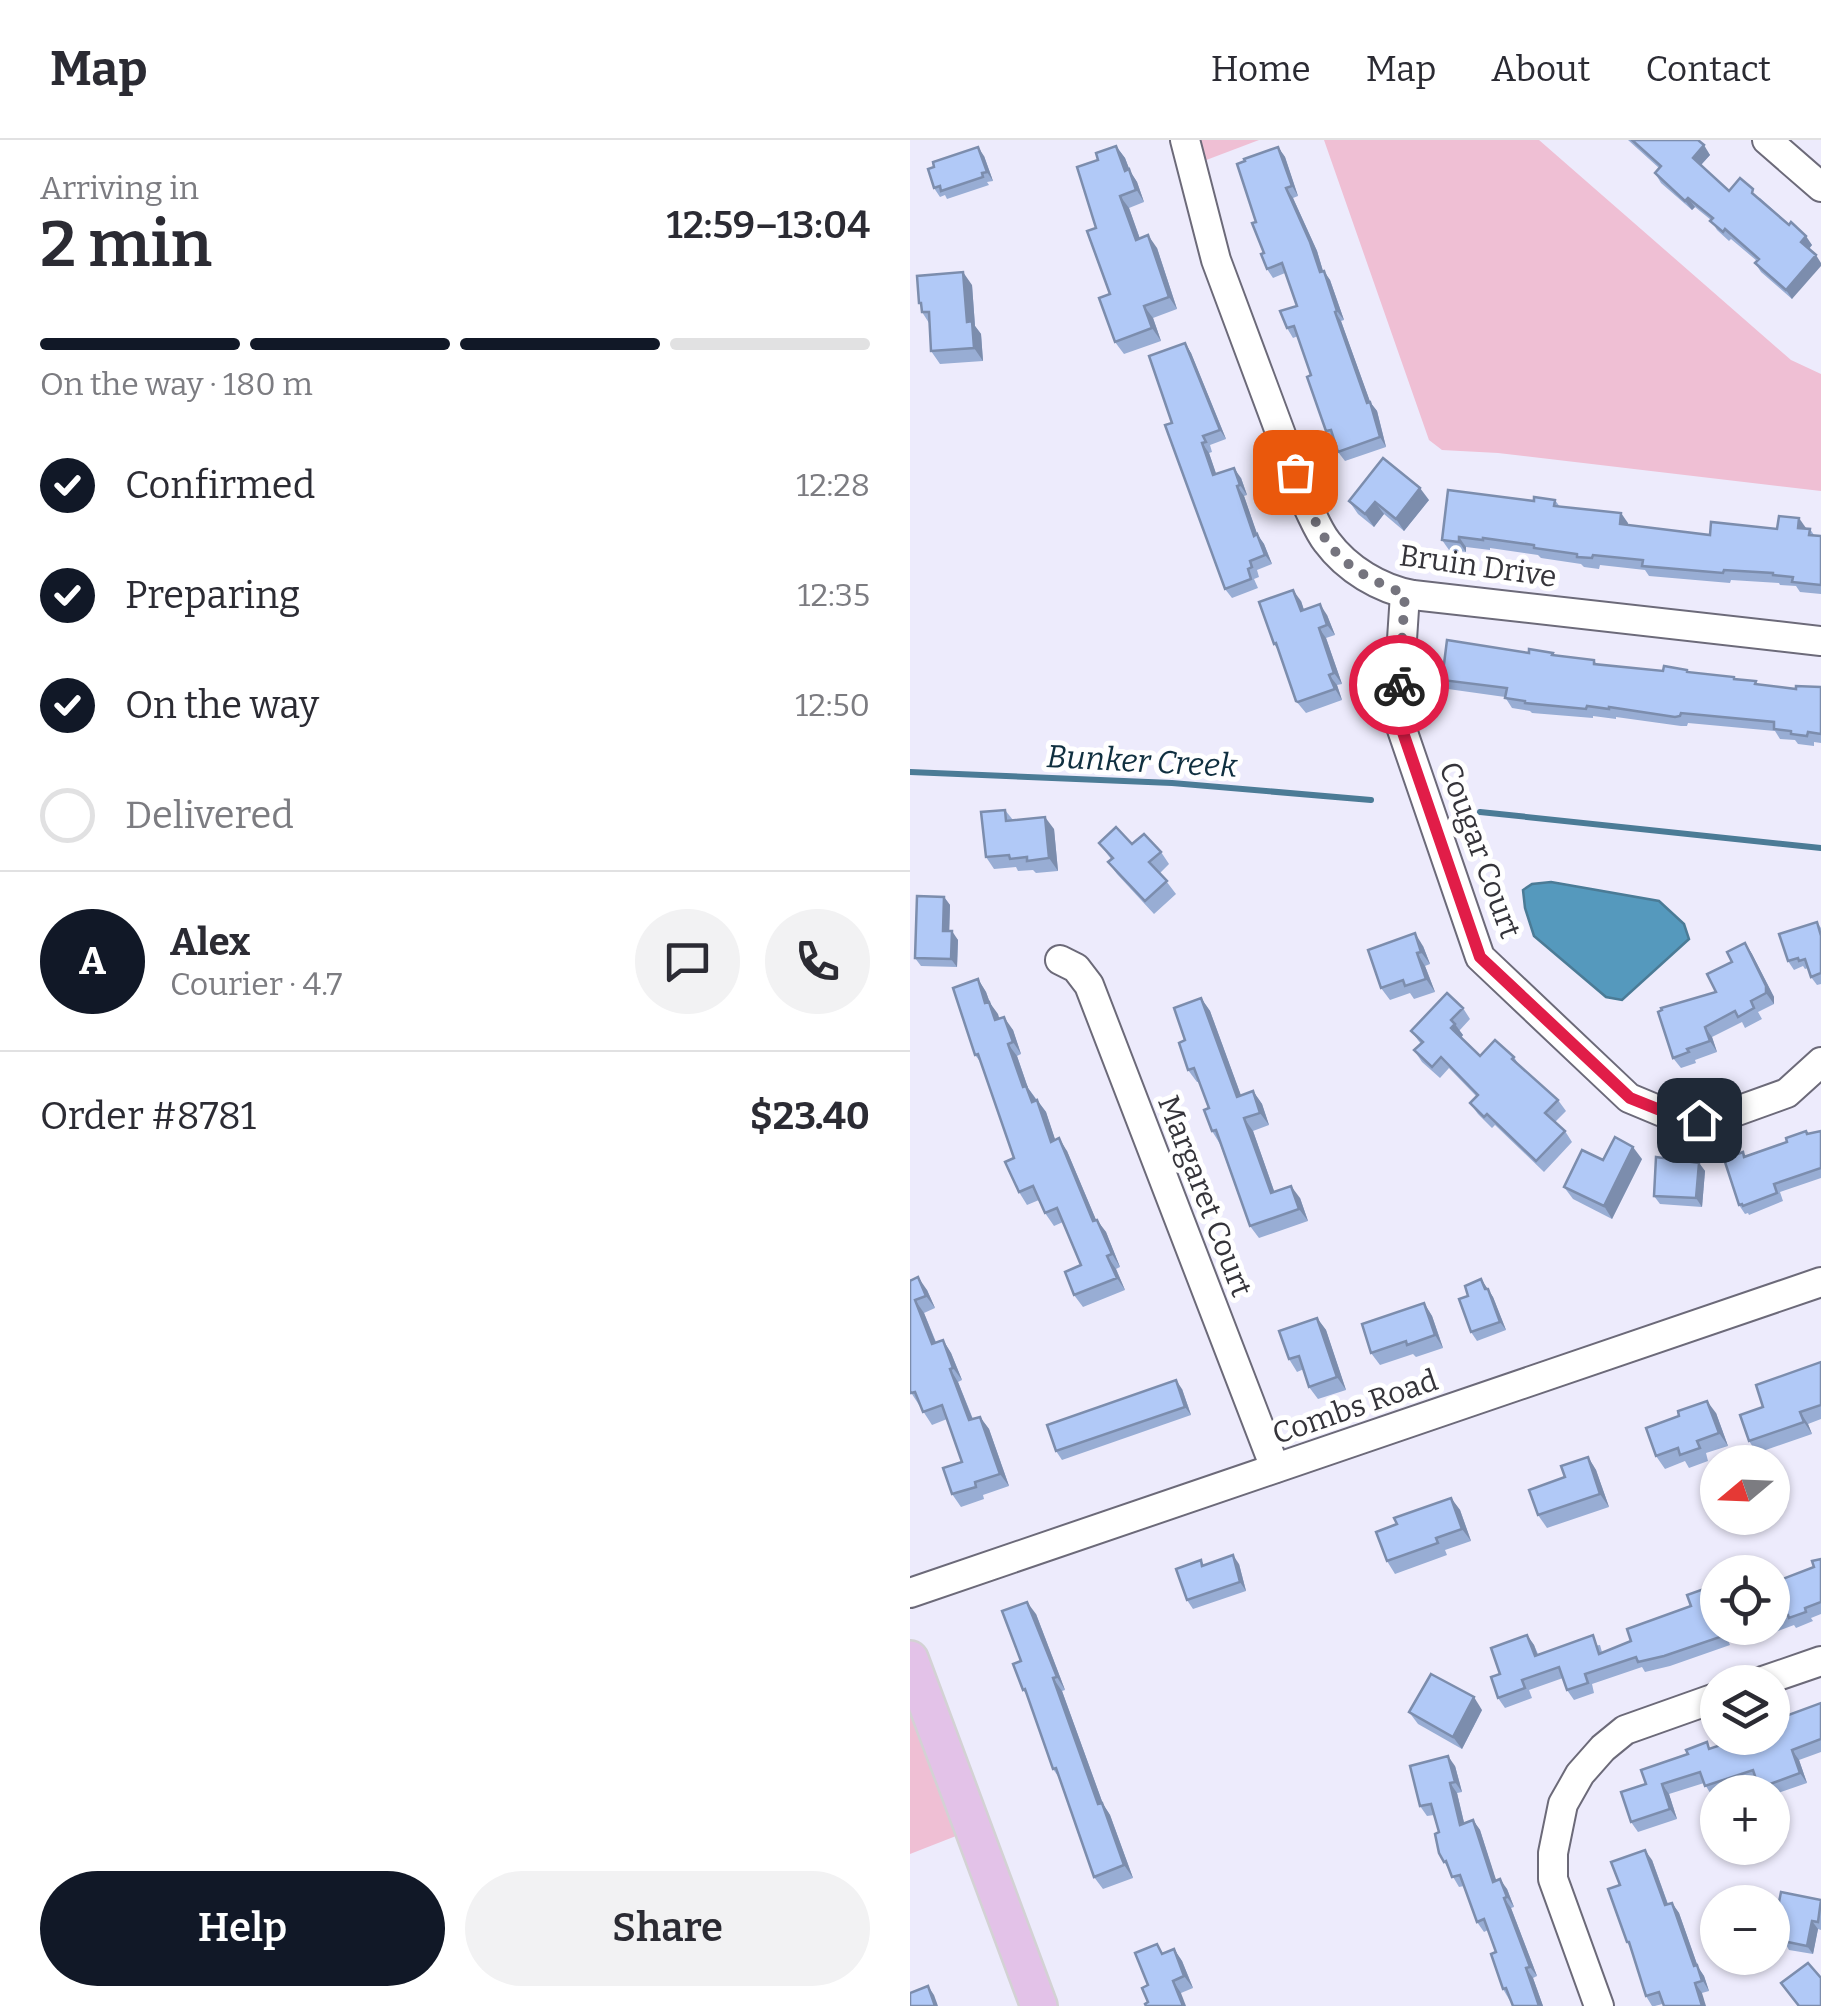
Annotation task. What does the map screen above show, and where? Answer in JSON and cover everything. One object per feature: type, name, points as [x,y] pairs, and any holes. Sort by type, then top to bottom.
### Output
[{"type":"main road","points":[[910,1659],[1039,2006]]},
{"type":"street","name":"Bruin Drive","points":[[1186,140],[1216,260],[1308,507],[1324,539],[1344,563],[1405,594],[1821,641]]},
{"type":"street","points":[[1767,140],[1821,187]]},
{"type":"street","name":"Cougar Court","points":[[1405,594],[1397,715],[1480,957],[1630,1098],[1665,1112],[1699,1120],[1726,1116],[1787,1092],[1821,1062]]},
{"type":"street","name":"Margaret Court","points":[[1060,960],[1076,968],[1089,985],[1275,1468]]},
{"type":"street","name":"Combs Road","points":[[910,1593],[1821,1282]]},
{"type":"street","points":[[1790,1672],[1821,1661]]},
{"type":"street","points":[[1599,2006],[1553,1879],[1553,1853],[1563,1804],[1580,1774],[1625,1730],[1700,1704]]},
{"type":"shaded area","points":[[1195,140],[1259,140],[1201,162]]},
{"type":"shaded area","points":[[1324,140],[1539,140],[1791,360],[1821,374],[1821,491],[1498,453],[1442,450],[1429,440]]},
{"type":"shaded area","points":[[910,1711],[956,1836],[910,1854]]},
{"type":"water","points":[[1551,882],[1659,901],[1684,924],[1689,939],[1622,1000],[1606,997],[1534,936],[1523,890],[1532,884]]},
{"type":"building","points":[[1632,140],[1698,140],[1704,145],[1693,158],[1729,191],[1740,178],[1753,189],[1752,193],[1806,236],[1801,242],[1816,255],[1786,290],[1755,263],[1759,259],[1655,173],[1661,166]]},
{"type":"building","points":[[1116,146],[1136,190],[1120,196],[1136,240],[1148,235],[1169,297],[1144,306],[1152,328],[1115,342],[1099,298],[1110,294],[1087,231],[1096,228],[1077,167],[1098,160],[1096,153]]},
{"type":"building","points":[[978,147],[987,172],[982,173],[983,177],[941,191],[940,186],[934,188],[928,169],[934,167],[933,162]]},
{"type":"building","points":[[1278,147],[1292,186],[1286,188],[1320,272],[1324,271],[1380,437],[1338,452],[1331,430],[1326,431],[1307,377],[1311,375],[1294,326],[1287,328],[1280,311],[1297,306],[1282,263],[1267,269],[1237,164]]},
{"type":"building","points":[[963,272],[967,322],[972,321],[974,348],[931,351],[929,312],[922,312],[919,303],[917,276]]},
{"type":"building","points":[[1185,343],[1220,430],[1203,436],[1213,475],[1234,468],[1254,536],[1257,534],[1265,555],[1250,561],[1251,579],[1225,589],[1165,425],[1172,423],[1149,356]]},
{"type":"building","points":[[1383,458],[1420,488],[1396,519],[1375,502],[1365,514],[1349,501]]},
{"type":"building","points":[[1448,490],[1555,500],[1554,506],[1621,513],[1620,524],[1710,535],[1711,522],[1777,529],[1779,516],[1799,518],[1798,528],[1821,536],[1821,585],[1792,582],[1793,577],[1773,573],[1723,573],[1642,566],[1643,560],[1577,557],[1534,545],[1483,538],[1442,540]]},
{"type":"building","points":[[1293,590],[1301,611],[1320,604],[1327,625],[1319,628],[1334,673],[1329,675],[1335,689],[1298,702],[1259,602]]},
{"type":"building","points":[[1447,640],[1529,653],[1529,649],[1594,660],[1594,664],[1663,671],[1664,666],[1756,681],[1755,684],[1796,689],[1821,687],[1821,734],[1791,734],[1774,729],[1774,722],[1681,713],[1675,717],[1505,698],[1507,688],[1442,680]]},
{"type":"building","points":[[1005,810],[1006,821],[1045,817],[1049,858],[1027,861],[1027,857],[1010,859],[1009,855],[986,857],[981,812]]},
{"type":"building","points":[[1116,827],[1132,844],[1144,834],[1161,852],[1149,862],[1167,881],[1145,901],[1108,862],[1113,858],[1099,843]]},
{"type":"building","points":[[917,896],[944,897],[943,931],[952,931],[951,959],[915,958]]},
{"type":"building","points":[[1817,922],[1821,973],[1811,977],[1805,959],[1788,961],[1779,934]]},
{"type":"building","points":[[1415,933],[1426,979],[1405,986],[1403,980],[1381,988],[1368,950]]},
{"type":"building","points":[[1745,943],[1766,993],[1751,1001],[1754,1008],[1738,1017],[1735,1011],[1705,1027],[1710,1041],[1673,1058],[1658,1012],[1716,992],[1707,974],[1732,962],[1727,952]]},
{"type":"building","points":[[978,979],[995,1020],[1004,1017],[1013,1042],[1008,1044],[1023,1087],[1026,1086],[1032,1102],[1037,1100],[1051,1142],[1059,1138],[1093,1221],[1097,1220],[1112,1254],[1107,1256],[1117,1278],[1074,1295],[1065,1272],[1081,1265],[1057,1208],[1045,1213],[1033,1186],[1019,1192],[1005,1162],[1014,1158],[953,988]]},
{"type":"building","points":[[1447,993],[1463,1008],[1451,1020],[1455,1024],[1451,1028],[1480,1056],[1495,1040],[1558,1100],[1545,1113],[1565,1131],[1536,1161],[1470,1103],[1478,1095],[1441,1057],[1432,1067],[1414,1050],[1423,1042],[1411,1031]]},
{"type":"building","points":[[1201,998],[1237,1097],[1253,1091],[1260,1113],[1244,1118],[1271,1193],[1291,1186],[1299,1209],[1250,1226],[1216,1130],[1212,1131],[1204,1110],[1209,1108],[1194,1068],[1188,1070],[1179,1043],[1185,1040],[1174,1008]]},
{"type":"building","points":[[1806,1131],[1821,1131],[1821,1168],[1774,1184],[1777,1193],[1739,1205],[1724,1159],[1743,1152],[1744,1157]]},
{"type":"building","points":[[1615,1137],[1633,1147],[1604,1206],[1564,1187],[1582,1150],[1603,1160]]},
{"type":"building","points":[[1656,1157],[1699,1163],[1696,1198],[1654,1196]]},
{"type":"building","points":[[918,1277],[926,1296],[915,1300],[932,1344],[943,1340],[969,1420],[980,1417],[1000,1474],[952,1494],[943,1468],[962,1462],[942,1405],[923,1412],[915,1392],[910,1391],[910,1281]]},
{"type":"building","points":[[1481,1279],[1500,1322],[1471,1332],[1459,1299],[1468,1296],[1465,1286]]},
{"type":"building","points":[[1424,1303],[1435,1335],[1371,1353],[1362,1324]]},
{"type":"building","points":[[1317,1318],[1337,1377],[1309,1387],[1299,1356],[1289,1359],[1279,1331]]},
{"type":"building","points":[[1821,1362],[1821,1405],[1800,1412],[1804,1422],[1749,1441],[1740,1415],[1763,1407],[1756,1385]]},
{"type":"building","points":[[1176,1380],[1185,1407],[1056,1451],[1047,1425]]},
{"type":"building","points":[[1707,1401],[1719,1433],[1697,1441],[1700,1448],[1680,1455],[1678,1448],[1656,1456],[1646,1428],[1679,1416],[1678,1411]]},
{"type":"building","points":[[1588,1457],[1600,1494],[1538,1515],[1529,1490],[1565,1477],[1561,1466]]},
{"type":"building","points":[[1451,1498],[1462,1529],[1436,1538],[1438,1543],[1387,1561],[1376,1532],[1397,1524],[1394,1518]]},
{"type":"building","points":[[1233,1555],[1240,1582],[1187,1600],[1176,1569],[1201,1560],[1202,1566]]},
{"type":"building","points":[[1821,1559],[1821,1602],[1790,1618],[1790,1576],[1814,1567],[1812,1561]]},
{"type":"building","points":[[1700,1590],[1700,1644],[1638,1662],[1636,1657],[1585,1674],[1588,1683],[1567,1690],[1559,1667],[1522,1680],[1525,1688],[1498,1698],[1491,1677],[1500,1674],[1491,1648],[1527,1635],[1535,1656],[1593,1635],[1599,1654],[1631,1641],[1627,1629],[1691,1606],[1687,1595]]},
{"type":"building","points":[[1027,1602],[1057,1677],[1053,1678],[1098,1804],[1102,1803],[1124,1865],[1094,1877],[1056,1768],[1053,1769],[1013,1664],[1021,1661],[1002,1611]]},
{"type":"building","points":[[1431,1674],[1474,1697],[1453,1737],[1409,1712]]},
{"type":"building","points":[[1821,1703],[1821,1739],[1792,1750],[1800,1773],[1790,1777],[1755,1775],[1753,1770],[1738,1775],[1700,1772],[1662,1784],[1670,1809],[1631,1822],[1621,1792],[1646,1784],[1641,1770],[1688,1754],[1686,1750],[1700,1745],[1700,1755],[1790,1755],[1790,1714]]},
{"type":"building","points":[[1448,1756],[1460,1825],[1473,1820],[1493,1882],[1500,1879],[1539,2006],[1513,2006],[1491,1954],[1496,1952],[1484,1919],[1477,1922],[1460,1875],[1452,1877],[1439,1853],[1435,1834],[1439,1832],[1431,1804],[1420,1806],[1410,1766]]},
{"type":"building","points":[[1645,1850],[1665,1905],[1672,1903],[1694,1966],[1697,1965],[1702,1981],[1695,1983],[1702,2006],[1664,2006],[1659,1992],[1646,1996],[1608,1889],[1620,1885],[1611,1862]]},
{"type":"building","points":[[1790,1894],[1821,1900],[1818,1922],[1812,1921],[1807,1946],[1790,1942]]},
{"type":"building","points":[[1157,1944],[1162,1954],[1174,1949],[1184,1976],[1173,1981],[1183,2006],[1145,2004],[1148,2002],[1142,1988],[1148,1985],[1135,1953]]},
{"type":"building","points":[[1808,1963],[1821,1978],[1821,2006],[1799,2006],[1781,1983]]},
{"type":"building","points":[[928,1986],[935,2006],[910,2006],[910,1993]]},
{"type":"waterway","name":"Bunker Creek","points":[[910,772],[1172,783],[1371,800]]},
{"type":"waterway","name":"Bunker Creek","points":[[1480,812],[1821,848]]},
{"type":"way so far","points":[[1295,472],[1324,539],[1344,563],[1405,594],[1399,685]]},
{"type":"route","points":[[1399,685],[1397,715],[1480,957],[1630,1098],[1699,1120]]}]
